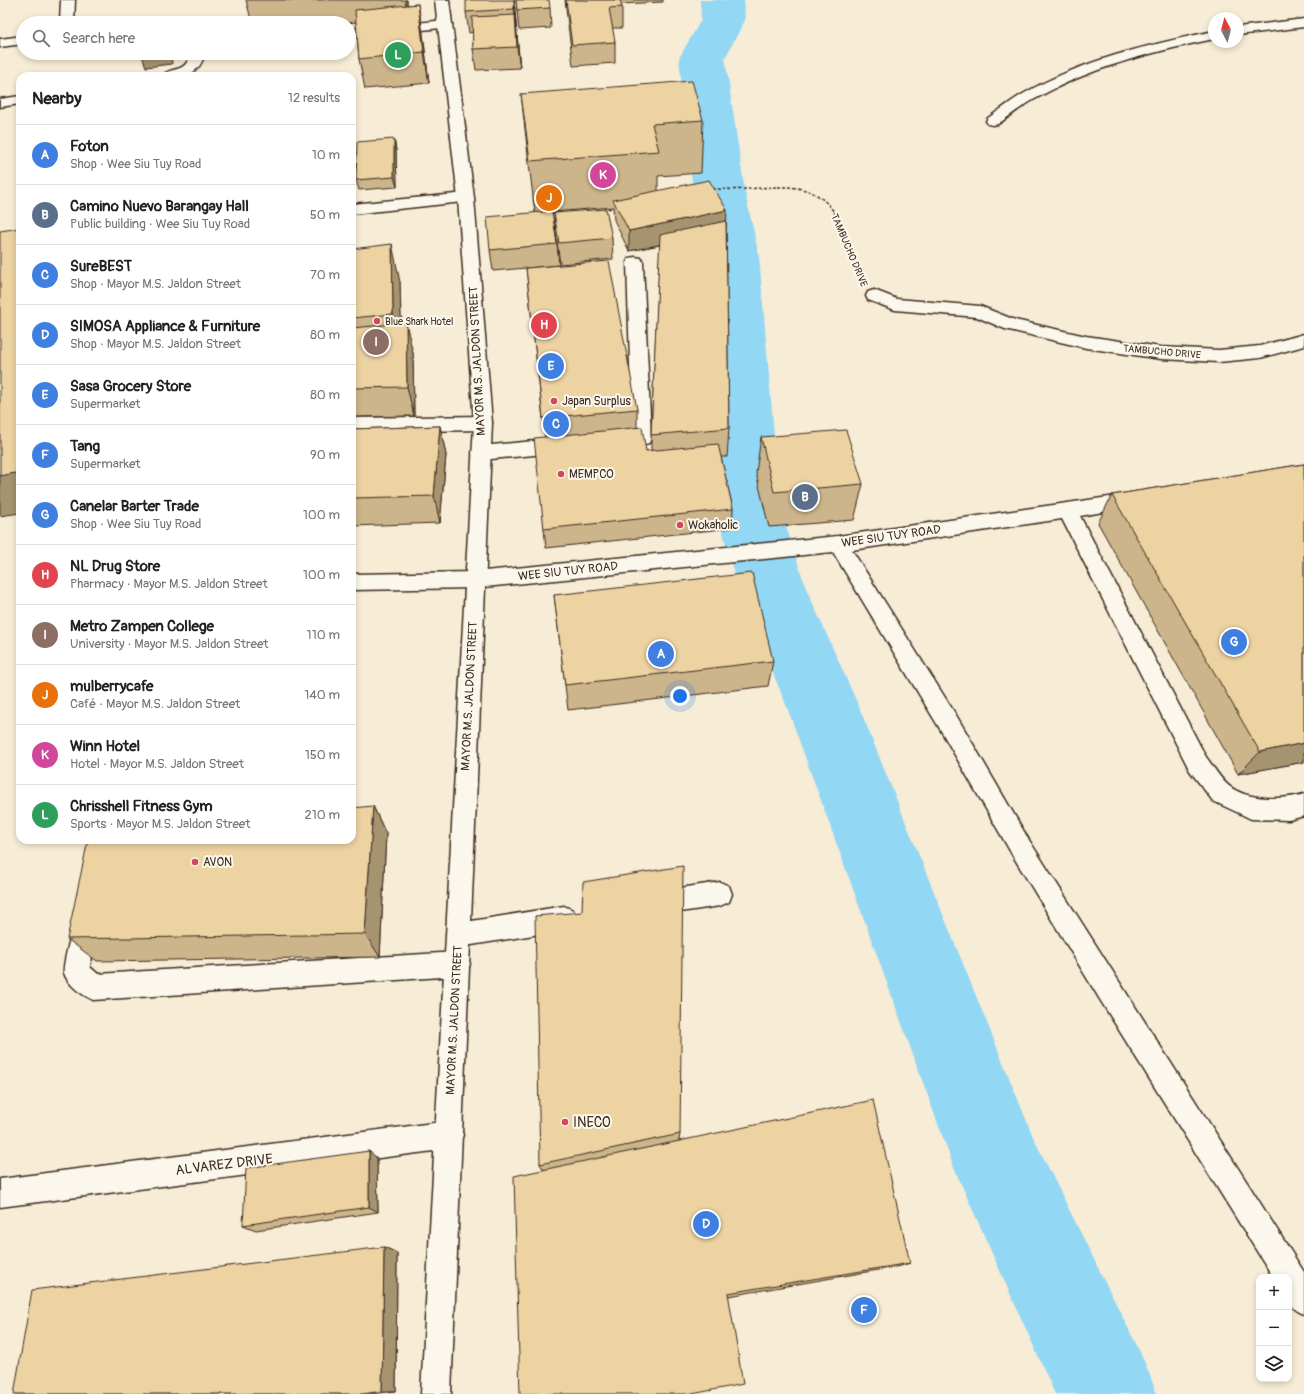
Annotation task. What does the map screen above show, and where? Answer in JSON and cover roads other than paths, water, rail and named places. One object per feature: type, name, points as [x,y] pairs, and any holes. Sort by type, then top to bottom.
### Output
[{"type":"street","points":[[67,16],[68,0]]},
{"type":"street","name":"MAYOR M.S. JALDON STREET","points":[[436,1394],[459,935],[474,580],[483,423],[466,198],[442,0]]},
{"type":"street","points":[[1244,30],[1304,23]]},
{"type":"street","points":[[356,33],[445,24]]},
{"type":"street","points":[[993,121],[1028,97],[1053,84],[1103,63],[1159,47],[1208,37]]},
{"type":"street","points":[[0,42],[16,41]]},
{"type":"street","points":[[185,72],[196,60]]},
{"type":"street","points":[[0,103],[16,101]]},
{"type":"street","points":[[356,209],[466,198]]},
{"type":"street","points":[[604,441],[642,438],[635,262]]},
{"type":"street","name":"TAMBUCHO DRIVE","points":[[874,296],[895,304],[980,312],[1012,325],[1086,342],[1161,353],[1219,356],[1260,352],[1304,340]]},
{"type":"street","points":[[356,425],[483,423]]},
{"type":"street","points":[[481,453],[581,443]]},
{"type":"street","name":"WEE SIU TUY ROAD","points":[[356,582],[474,580],[838,544],[1068,512],[1155,498]]},
{"type":"street","points":[[1068,512],[1198,764],[1221,794],[1251,808],[1289,809],[1304,805]]},
{"type":"street","points":[[838,544],[948,722],[1021,848],[1108,989],[1304,1299]]},
{"type":"street","points":[[635,907],[720,894]]},
{"type":"street","points":[[91,902],[76,971],[93,987],[457,964]]},
{"type":"street","points":[[459,935],[589,914]]},
{"type":"street","name":"ALVAREZ DRIVE","points":[[0,1193],[449,1135]]},
{"type":"waterway","points":[[722,0],[723,20],[702,58],[719,192],[732,256],[748,508],[772,588],[823,707],[1000,1168],[1107,1394]]},
{"type":"place","name":"Chrisshell Fitness Gym","points":[[398,55]]},
{"type":"place","name":"Winn Hotel","points":[[603,175]]},
{"type":"place","name":"mulberrycafe","points":[[549,198]]},
{"type":"place","name":"Blue Shark Hotel","points":[[377,321]]},
{"type":"place","name":"NL Drug Store","points":[[544,325]]},
{"type":"place","name":"Metro Zampen College","points":[[376,342]]},
{"type":"place","name":"Sasa Grocery Store","points":[[551,366]]},
{"type":"place","name":"Japan Surplus","points":[[554,401]]},
{"type":"place","name":"SureBEST","points":[[556,424]]},
{"type":"place","name":"MEMPCO","points":[[561,474]]},
{"type":"place","name":"Camino Nuevo Barangay Hall","points":[[805,497]]},
{"type":"place","name":"Wokaholic","points":[[680,525]]},
{"type":"place","name":"Canelar Barter Trade","points":[[1234,642]]},
{"type":"place","name":"Foton","points":[[661,654]]},
{"type":"place","name":"AVON","points":[[195,862]]},
{"type":"place","name":"INECO","points":[[565,1122]]},
{"type":"place","name":"SIMOSA Appliance & Furniture","points":[[706,1224]]},
{"type":"place","name":"Tang","points":[[864,1310]]}]
